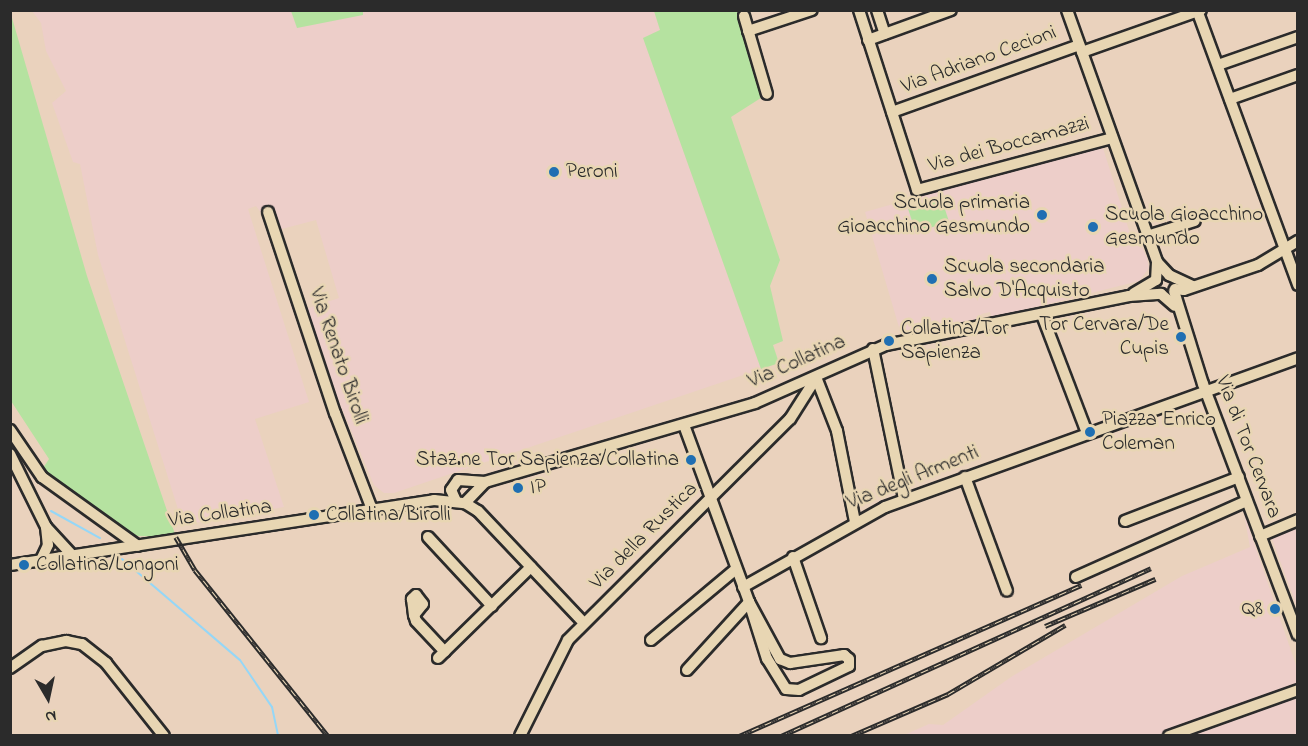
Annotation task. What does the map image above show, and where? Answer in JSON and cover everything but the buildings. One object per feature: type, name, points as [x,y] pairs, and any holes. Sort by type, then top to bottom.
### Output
[{"type":"street","points":[[748,31],[812,10]]},
{"type":"street","points":[[859,10],[892,112]]},
{"type":"street","points":[[877,10],[885,34]]},
{"type":"street","points":[[868,40],[951,10]]},
{"type":"street","points":[[1067,10],[1147,236],[1169,287]]},
{"type":"street","points":[[1198,11],[1298,285]]},
{"type":"street","name":"Via Adriano Cecioni","points":[[892,112],[1198,11]]},
{"type":"street","points":[[744,16],[767,94]]},
{"type":"street","points":[[1218,65],[1298,37]]},
{"type":"street","points":[[1230,99],[1298,75]]},
{"type":"street","name":"Via dei Boccamazzi","points":[[892,112],[916,190],[1112,138]]},
{"type":"street","name":"Via Renato Birolli","points":[[268,212],[335,413],[373,512]]},
{"type":"street","points":[[1147,236],[1195,221]]},
{"type":"street","points":[[1157,262],[1156,288],[1193,286],[1261,264],[1298,241]]},
{"type":"street","points":[[1157,279],[1169,287]]},
{"type":"street","points":[[1129,296],[1157,279]]},
{"type":"street","points":[[1129,296],[1169,287]]},
{"type":"street","name":"Via di Tor Cervara","points":[[1169,287],[1298,635]]},
{"type":"street","name":"Via Collatina","points":[[434,500],[451,490],[455,482],[485,482],[771,398],[873,349],[1129,296]]},
{"type":"street","points":[[1042,315],[1087,434],[1298,358]]},
{"type":"street","points":[[873,349],[904,499]]},
{"type":"street","points":[[816,377],[837,431],[855,522]]},
{"type":"street","name":"Via della Rustica","points":[[520,735],[561,651],[584,623],[790,419],[816,377]]},
{"type":"street","points":[[684,425],[749,602],[767,659],[786,689],[799,690],[850,665],[844,655],[784,662],[749,602]]},
{"type":"street","points":[[10,430],[42,477],[138,546]]},
{"type":"street","name":"Via degli Armenti","points":[[743,587],[855,522],[904,499],[1087,434]]},
{"type":"street","points":[[10,454],[46,527],[72,555]]},
{"type":"street","points":[[965,477],[1007,591]]},
{"type":"street","points":[[1125,521],[1239,477]]},
{"type":"street","points":[[468,498],[470,481]]},
{"type":"street","name":"Via Collatina","points":[[10,565],[373,512],[434,500],[468,498],[485,482]]},
{"type":"street","points":[[451,490],[468,498],[584,623]]},
{"type":"street","points":[[1076,577],[1248,501]]},
{"type":"street","points":[[1260,536],[1298,520]]},
{"type":"street","points":[[41,560],[48,545],[46,527]]},
{"type":"street","points":[[428,537],[492,606]]},
{"type":"street","points":[[794,557],[821,638]]},
{"type":"street","points":[[414,615],[442,655],[531,567]]},
{"type":"street","points":[[651,640],[736,569]]},
{"type":"street","points":[[687,670],[749,602]]},
{"type":"street","points":[[10,668],[35,650],[49,644],[71,642],[87,646],[106,663],[164,735]]},
{"type":"street","points":[[1169,735],[1298,690]]},
{"type":"shaded area","points":[[363,10],[654,11],[660,30],[643,38],[761,369],[394,493],[384,493],[374,485],[335,392],[306,309],[339,298],[316,220],[278,230],[273,209],[262,214],[256,206],[248,209],[309,402],[255,419],[284,507],[183,525],[98,255],[80,164],[73,162],[52,103],[66,91],[46,51],[41,23],[32,11],[291,11],[363,15]]},
{"type":"shaded area","name":"Scuola primaria Gioacchino Gesmundo","points":[[1102,145],[1133,243],[1143,249],[1147,258],[1149,268],[1139,281],[992,318],[990,312],[981,314],[982,319],[901,334],[865,212]]},
{"type":"shaded area","points":[[1244,514],[1297,668],[1297,683],[1157,735],[902,736],[929,724],[943,725],[1011,677],[1182,576],[1250,547]]},
{"type":"shaded area","points":[[1297,524],[1297,607],[1271,536]]},
{"type":"shaded area","points":[[1297,696],[1297,735],[1192,735],[1197,734]]},
{"type":"green space","points":[[10,11],[87,276],[176,537],[137,536],[54,482],[43,468],[49,459],[11,401]]},
{"type":"green space","points":[[291,11],[363,11],[363,15],[297,28]]},
{"type":"green space","points":[[654,11],[743,11],[767,94],[731,117],[780,260],[770,286],[783,341],[773,345],[779,363],[761,369],[643,38],[660,30]]},
{"type":"green space","points":[[941,197],[949,222],[916,233],[908,208]]},
{"type":"waterway","points":[[51,511],[100,538]]},
{"type":"waterway","points":[[122,559],[240,660],[272,707],[278,736]]},
{"type":"railway","points":[[176,537],[195,570],[328,736]]},
{"type":"railway","points":[[781,736],[1151,568]]},
{"type":"railway","points":[[1045,626],[1155,579]]},
{"type":"railway","points":[[739,736],[1081,585]]},
{"type":"railway","points":[[851,736],[948,694],[1065,625]]},
{"type":"place","name":"Peroni","points":[[554,172]]},
{"type":"place","name":"Scuola primaria Gioacchino Gesmundo","points":[[1042,215]]},
{"type":"place","name":"Scuola Gioacchino Gesmundo","points":[[1093,227]]},
{"type":"place","name":"Scuola secondaria Salvo D'Acquisto","points":[[932,279]]},
{"type":"place","name":"Tor Cervara/De Cupis","points":[[1181,337]]},
{"type":"place","name":"Collatina/Tor Sapienza","points":[[889,341]]},
{"type":"place","name":"Piazza Enrico Coleman","points":[[1090,432]]},
{"type":"place","name":"Staz.ne Tor Sapienza/Collatina","points":[[691,460]]},
{"type":"place","name":"IP","points":[[518,488]]},
{"type":"place","name":"Collatina/Birolli","points":[[314,515]]},
{"type":"place","name":"Collatina/Longoni","points":[[24,565]]},
{"type":"place","name":"Q8","points":[[1275,609]]}]
